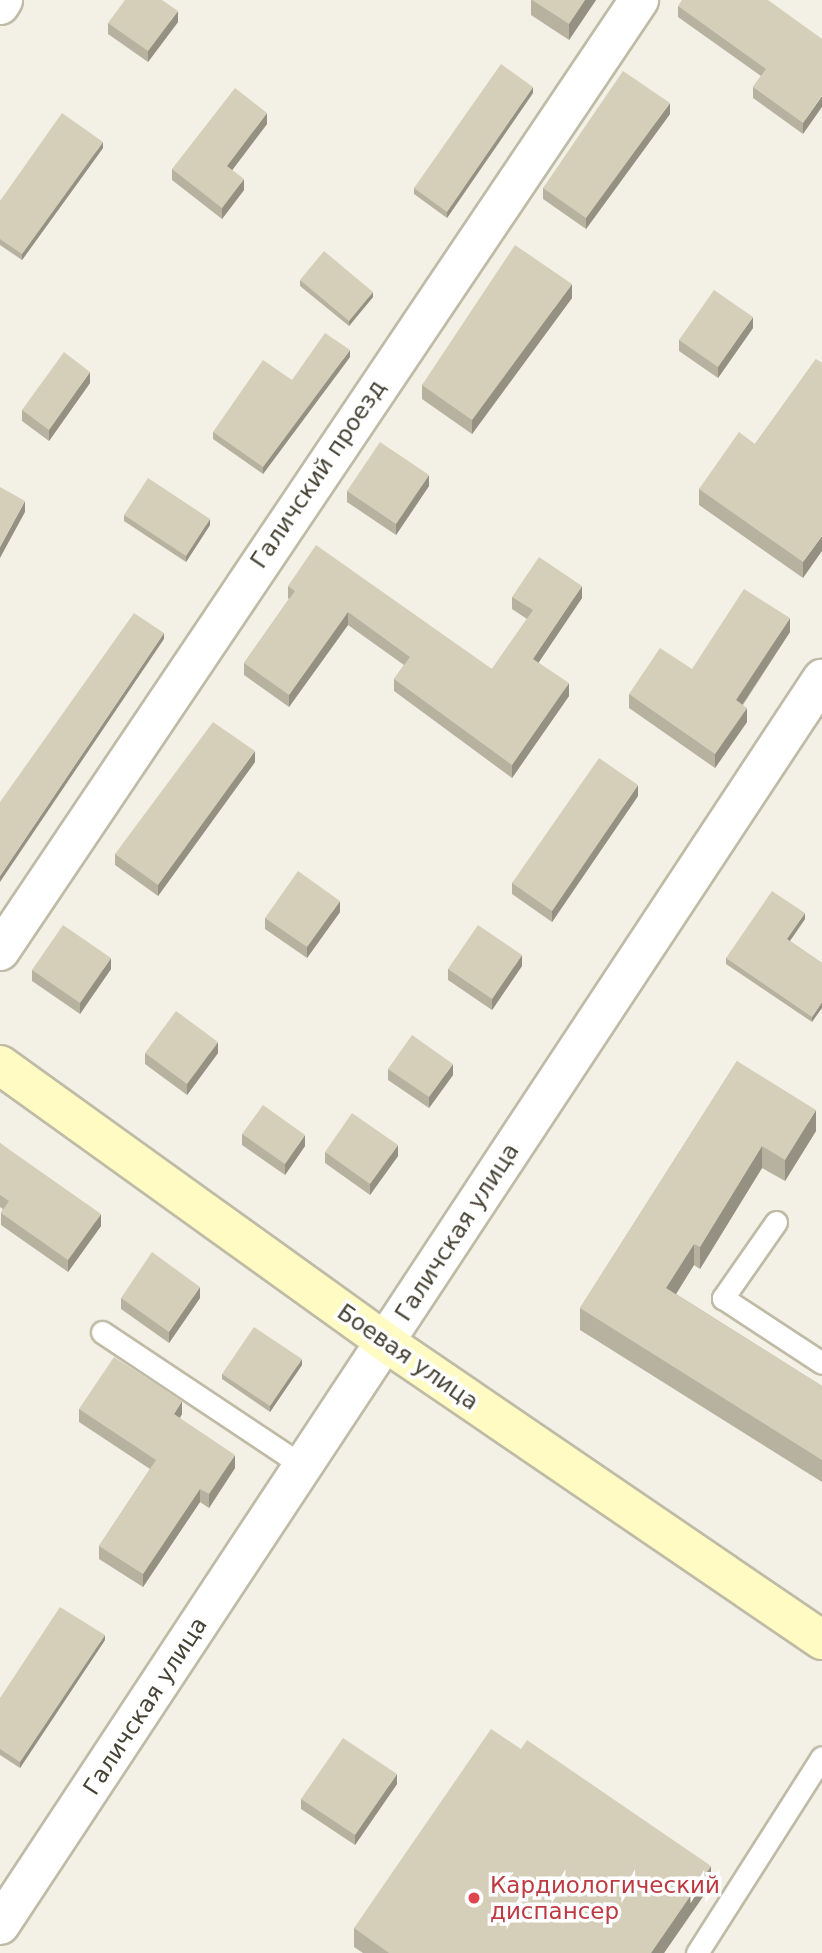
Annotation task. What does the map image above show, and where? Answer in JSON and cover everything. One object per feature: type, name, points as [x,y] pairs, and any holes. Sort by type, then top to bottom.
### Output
[{"type":"street","points":[[0,5],[3,0]]},
{"type":"street","name":"Галичский проезд","points":[[0,951],[639,0]]},
{"type":"street","name":"Галичская улица","points":[[0,1925],[822,679]]},
{"type":"street","name":"Боевая улица","points":[[0,1065],[385,1342],[822,1640]]},
{"type":"lane","points":[[776,1222],[723,1298],[822,1363]]},
{"type":"lane","points":[[102,1332],[303,1466]]},
{"type":"lane","points":[[697,1953],[822,1756]]},
{"type":"building","points":[[125,0],[162,0],[178,11],[148,51],[108,23]]},
{"type":"building","points":[[532,0],[585,0],[569,24]]},
{"type":"building","points":[[682,0],[768,0],[822,39],[822,96],[803,123],[753,87],[766,69],[678,6]]},
{"type":"building","points":[[501,64],[533,87],[447,212],[414,188]]},
{"type":"building","points":[[623,71],[670,103],[586,218],[543,188]]},
{"type":"building","points":[[235,88],[267,113],[227,166],[244,179],[222,208],[172,169]]},
{"type":"building","points":[[62,113],[103,142],[22,254],[0,239],[0,201]]},
{"type":"building","points":[[515,245],[572,284],[472,420],[422,385]]},
{"type":"building","points":[[324,251],[373,292],[349,321],[300,280]]},
{"type":"building","points":[[714,290],[753,317],[718,367],[679,340]]},
{"type":"building","points":[[325,333],[350,350],[263,467],[213,432],[263,360],[292,380]]},
{"type":"building","points":[[64,352],[90,372],[49,430],[22,410]]},
{"type":"building","points":[[816,359],[822,363],[822,536],[803,562],[699,489],[739,432],[755,444]]},
{"type":"building","points":[[380,442],[429,475],[396,524],[347,491]]},
{"type":"building","points":[[148,478],[210,519],[186,556],[124,515]]},
{"type":"building","points":[[0,487],[25,501],[0,547]]},
{"type":"building","points":[[316,545],[492,669],[533,610],[512,597],[539,557],[582,586],[533,659],[569,683],[512,765],[394,679],[410,657],[348,612],[289,695],[244,663],[295,591],[288,586]]},
{"type":"building","points":[[744,589],[790,618],[736,700],[747,708],[715,754],[629,694],[660,648],[692,669]]},
{"type":"building","points":[[134,613],[164,633],[0,876],[0,802]]},
{"type":"building","points":[[213,722],[255,751],[158,885],[115,854]]},
{"type":"building","points":[[599,758],[638,785],[552,911],[512,883]]},
{"type":"building","points":[[298,871],[340,901],[307,947],[265,918]]},
{"type":"building","points":[[772,891],[805,913],[787,939],[822,963],[822,1002],[812,1017],[726,958]]},
{"type":"building","points":[[63,925],[111,958],[80,1003],[32,970]]},
{"type":"building","points":[[478,925],[522,955],[492,999],[448,969]]},
{"type":"building","points":[[176,1011],[218,1042],[187,1084],[145,1053]]},
{"type":"building","points":[[412,1035],[453,1064],[429,1097],[388,1069]]},
{"type":"building","points":[[737,1061],[816,1110],[785,1160],[762,1146],[700,1247],[694,1244],[666,1288],[822,1386],[822,1460],[580,1308]]},
{"type":"building","points":[[263,1105],[305,1135],[285,1164],[242,1134]]},
{"type":"building","points":[[352,1113],[398,1145],[370,1184],[325,1152]]},
{"type":"building","points":[[0,1143],[101,1214],[68,1260],[1,1213],[9,1201],[0,1195]]},
{"type":"building","points":[[152,1252],[200,1287],[169,1332],[121,1298]]},
{"type":"building","points":[[254,1327],[302,1359],[270,1406],[222,1374]]},
{"type":"building","points":[[114,1357],[182,1401],[174,1414],[235,1455],[209,1494],[200,1489],[143,1574],[99,1546],[156,1460],[79,1409]]},
{"type":"building","points":[[60,1607],[105,1635],[20,1762],[0,1749],[0,1698]]},
{"type":"building","points":[[491,1729],[521,1749],[527,1740],[711,1866],[651,1953],[389,1953],[354,1928]]},
{"type":"building","points":[[343,1738],[397,1774],[355,1835],[301,1799]]},
{"type":"place","name":"Кардиологический диспансер","points":[[474,1898]]}]
